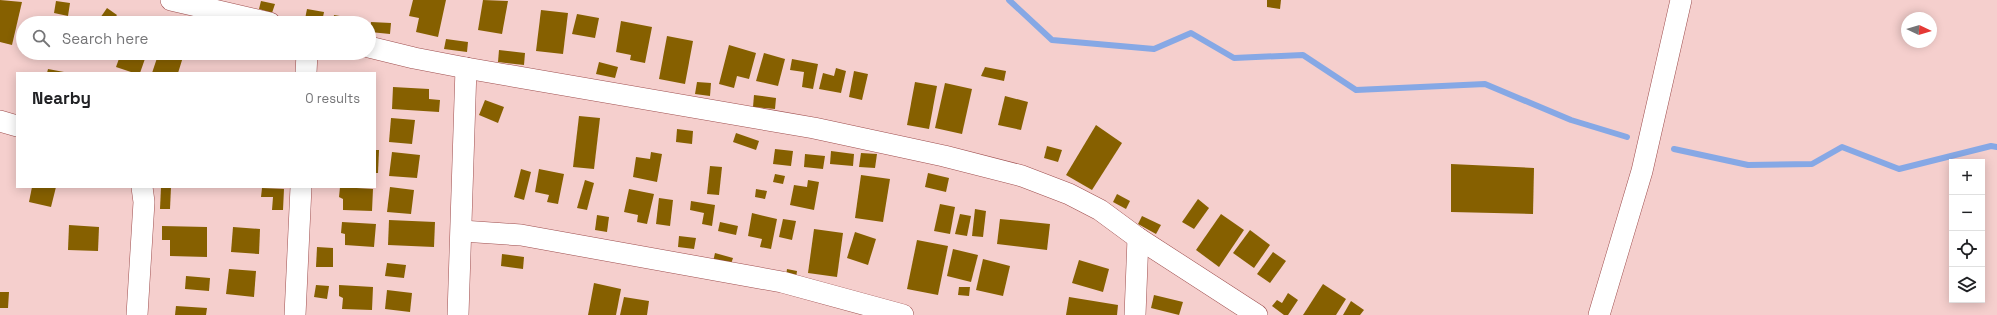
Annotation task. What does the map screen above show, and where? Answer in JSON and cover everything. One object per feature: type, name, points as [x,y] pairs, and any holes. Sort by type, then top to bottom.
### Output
[{"type":"street","points":[[171,0],[240,16]]},
{"type":"street","points":[[1599,315],[1642,171],[1681,0]]},
{"type":"street","points":[[376,49],[466,68],[814,128],[944,156],[1022,176],[1069,194],[1100,210],[1138,238],[1257,315]]},
{"type":"street","points":[[306,60],[306,72]]},
{"type":"street","points":[[458,315],[462,231],[466,68]]},
{"type":"street","points":[[0,122],[16,126]]},
{"type":"street","points":[[137,315],[144,202],[142,188]]},
{"type":"street","points":[[295,315],[301,188]]},
{"type":"street","points":[[462,231],[521,235],[782,282],[903,315]]},
{"type":"street","points":[[1135,315],[1138,238]]},
{"type":"building","points":[[0,0],[22,2],[19,16],[16,16],[16,28],[12,45],[0,42]]},
{"type":"building","points":[[413,0],[446,0],[438,37],[416,32],[419,18],[409,16]]},
{"type":"building","points":[[483,0],[508,1],[502,34],[478,30]]},
{"type":"building","points":[[1267,0],[1281,0],[1280,9],[1267,7]]},
{"type":"building","points":[[56,1],[70,3],[68,16],[54,13]]},
{"type":"building","points":[[261,1],[275,4],[272,13],[259,9]]},
{"type":"building","points":[[107,8],[117,15],[116,16],[101,16]]},
{"type":"building","points":[[307,9],[324,12],[323,16],[306,16]]},
{"type":"building","points":[[541,10],[568,13],[563,54],[536,51]]},
{"type":"building","points":[[577,14],[599,18],[595,38],[572,34]]},
{"type":"building","points":[[621,21],[652,27],[645,63],[630,60],[631,55],[616,52]]},
{"type":"building","points":[[376,22],[391,23],[390,34],[376,33]]},
{"type":"building","points":[[667,36],[693,41],[685,84],[659,79]]},
{"type":"building","points":[[446,39],[468,42],[467,52],[444,49]]},
{"type":"building","points":[[729,45],[756,53],[749,79],[737,76],[734,88],[719,84]]},
{"type":"building","points":[[499,50],[525,53],[524,65],[498,62]]},
{"type":"building","points":[[764,53],[785,59],[778,86],[756,81]]},
{"type":"building","points":[[792,59],[818,64],[813,89],[802,87],[804,72],[790,70]]},
{"type":"building","points":[[118,60],[145,60],[140,72],[131,72],[116,67]]},
{"type":"building","points":[[156,60],[182,60],[178,72],[152,72]]},
{"type":"building","points":[[599,62],[618,67],[615,78],[596,74]]},
{"type":"building","points":[[985,67],[1006,71],[1004,81],[981,76]]},
{"type":"building","points":[[836,68],[846,71],[841,93],[819,89],[823,73],[834,76]]},
{"type":"building","points":[[48,69],[64,72],[47,72]]},
{"type":"building","points":[[854,71],[868,74],[862,100],[849,97]]},
{"type":"building","points":[[697,82],[711,83],[710,96],[695,94]]},
{"type":"building","points":[[915,82],[937,86],[929,129],[907,125]]},
{"type":"building","points":[[945,83],[972,89],[962,134],[935,128]]},
{"type":"building","points":[[393,87],[429,89],[429,99],[440,100],[439,112],[392,109]]},
{"type":"building","points":[[754,95],[776,98],[775,109],[753,107]]},
{"type":"building","points":[[1005,96],[1028,102],[1021,130],[998,125]]},
{"type":"building","points":[[485,100],[504,107],[498,123],[479,115]]},
{"type":"building","points":[[579,116],[600,118],[594,169],[573,167]]},
{"type":"building","points":[[391,118],[415,120],[412,144],[389,142]]},
{"type":"building","points":[[1096,125],[1122,143],[1092,190],[1066,175]]},
{"type":"building","points":[[677,129],[693,131],[692,144],[676,142]]},
{"type":"building","points":[[736,133],[759,141],[756,150],[733,142]]},
{"type":"building","points":[[1047,146],[1062,150],[1058,162],[1044,158]]},
{"type":"building","points":[[775,149],[793,151],[791,166],[773,164]]},
{"type":"building","points":[[376,150],[379,150],[378,173],[376,173]]},
{"type":"building","points":[[831,151],[854,154],[853,166],[830,164]]},
{"type":"building","points":[[392,152],[420,155],[417,178],[389,176]]},
{"type":"building","points":[[651,152],[662,154],[657,182],[633,177],[636,157],[650,159]]},
{"type":"building","points":[[861,153],[877,154],[875,168],[859,167]]},
{"type":"building","points":[[805,154],[825,156],[823,169],[804,167]]},
{"type":"building","points":[[1451,164],[1534,168],[1533,214],[1451,212]]},
{"type":"building","points":[[710,166],[722,167],[719,195],[707,194]]},
{"type":"building","points":[[521,169],[531,172],[524,200],[514,197]]},
{"type":"building","points":[[539,169],[564,174],[558,204],[547,202],[549,195],[535,192]]},
{"type":"building","points":[[928,173],[949,178],[946,192],[925,187]]},
{"type":"building","points":[[775,174],[785,176],[783,184],[773,182]]},
{"type":"building","points":[[861,175],[890,179],[883,222],[855,218]]},
{"type":"building","points":[[585,180],[594,183],[587,210],[577,208]]},
{"type":"building","points":[[808,180],[819,182],[814,210],[790,205],[794,185],[807,187]]},
{"type":"building","points":[[390,187],[414,190],[411,214],[387,212]]},
{"type":"building","points":[[32,188],[56,188],[51,207],[29,202]]},
{"type":"building","points":[[161,188],[171,188],[170,209],[160,209]]},
{"type":"building","points":[[262,188],[284,189],[283,210],[272,210],[273,197],[261,197]]},
{"type":"building","points":[[340,188],[373,189],[372,211],[343,210],[343,199],[339,197]]},
{"type":"building","points":[[629,189],[654,194],[647,224],[637,222],[638,215],[624,212]]},
{"type":"building","points":[[756,189],[767,191],[765,199],[755,197]]},
{"type":"building","points":[[1117,194],[1130,201],[1126,209],[1113,202]]},
{"type":"building","points":[[659,198],[673,200],[670,226],[656,224]]},
{"type":"building","points":[[1198,199],[1209,208],[1194,229],[1182,222]]},
{"type":"building","points":[[691,201],[715,205],[712,226],[702,224],[704,213],[690,210]]},
{"type":"building","points":[[940,204],[955,207],[950,234],[934,231]]},
{"type":"building","points":[[975,209],[986,211],[983,237],[972,236]]},
{"type":"building","points":[[752,213],[777,219],[771,249],[760,247],[762,239],[748,236]]},
{"type":"building","points":[[960,214],[971,216],[967,236],[955,234]]},
{"type":"building","points":[[1221,214],[1244,230],[1219,267],[1196,250]]},
{"type":"building","points":[[597,215],[609,217],[607,232],[595,230]]},
{"type":"building","points":[[1142,216],[1161,225],[1156,234],[1138,224]]},
{"type":"building","points":[[783,219],[796,221],[792,240],[779,237]]},
{"type":"building","points":[[1000,219],[1050,224],[1047,250],[997,244]]},
{"type":"building","points":[[389,220],[435,222],[434,247],[388,245]]},
{"type":"building","points":[[342,222],[376,224],[374,247],[345,245],[345,234],[341,233]]},
{"type":"building","points":[[720,222],[738,226],[736,235],[718,231]]},
{"type":"building","points":[[69,225],[99,227],[98,251],[68,250]]},
{"type":"building","points":[[162,226],[207,227],[207,257],[170,256],[170,240],[162,240]]},
{"type":"building","points":[[233,227],[260,229],[259,254],[231,252]]},
{"type":"building","points":[[814,229],[843,233],[837,277],[808,273]]},
{"type":"building","points":[[1250,230],[1270,245],[1254,268],[1233,253]]},
{"type":"building","points":[[855,232],[876,239],[868,265],[847,258]]},
{"type":"building","points":[[679,236],[696,238],[694,249],[678,247]]},
{"type":"building","points":[[917,240],[948,246],[938,295],[907,289]]},
{"type":"building","points":[[317,247],[333,248],[333,267],[316,267]]},
{"type":"building","points":[[953,249],[978,255],[971,282],[947,276]]},
{"type":"building","points":[[1273,252],[1286,261],[1270,283],[1257,274]]},
{"type":"building","points":[[715,253],[733,258],[730,267],[713,262]]},
{"type":"building","points":[[502,254],[524,257],[523,269],[501,266]]},
{"type":"building","points":[[983,259],[1010,266],[1003,296],[976,290]]},
{"type":"building","points":[[1079,260],[1109,269],[1103,292],[1072,283]]},
{"type":"building","points":[[387,263],[406,265],[404,278],[385,276]]},
{"type":"building","points":[[229,269],[256,271],[254,297],[226,294]]},
{"type":"building","points":[[787,269],[797,271],[796,278],[786,276]]},
{"type":"building","points":[[186,276],[210,278],[209,291],[185,289]]},
{"type":"building","points":[[594,283],[621,289],[616,315],[588,315]]},
{"type":"building","points":[[1323,284],[1346,299],[1336,315],[1303,315]]},
{"type":"building","points":[[316,285],[329,286],[327,299],[314,297]]},
{"type":"building","points":[[339,285],[373,287],[372,310],[342,309],[343,298],[339,296]]},
{"type":"building","points":[[959,287],[970,287],[969,296],[958,295]]},
{"type":"building","points":[[387,290],[412,293],[410,312],[385,309]]},
{"type":"building","points":[[0,292],[9,292],[8,308],[0,308]]},
{"type":"building","points":[[1288,293],[1298,300],[1288,315],[1284,315],[1272,306],[1277,300],[1282,303]]},
{"type":"building","points":[[1154,295],[1183,302],[1179,315],[1151,308]]},
{"type":"building","points":[[624,297],[649,301],[647,315],[620,315]]},
{"type":"building","points":[[1069,297],[1118,305],[1117,315],[1066,315]]},
{"type":"building","points":[[1351,301],[1364,310],[1360,315],[1343,315]]},
{"type":"building","points":[[176,306],[207,308],[206,315],[175,315]]},
{"type":"waterway","points":[[1009,0],[1052,40],[1154,49],[1191,33],[1234,58],[1303,55],[1356,90],[1485,84],[1571,120],[1627,137]]},
{"type":"waterway","points":[[1674,149],[1748,165],[1812,164],[1842,147],[1899,169],[1991,146],[1997,147]]}]
